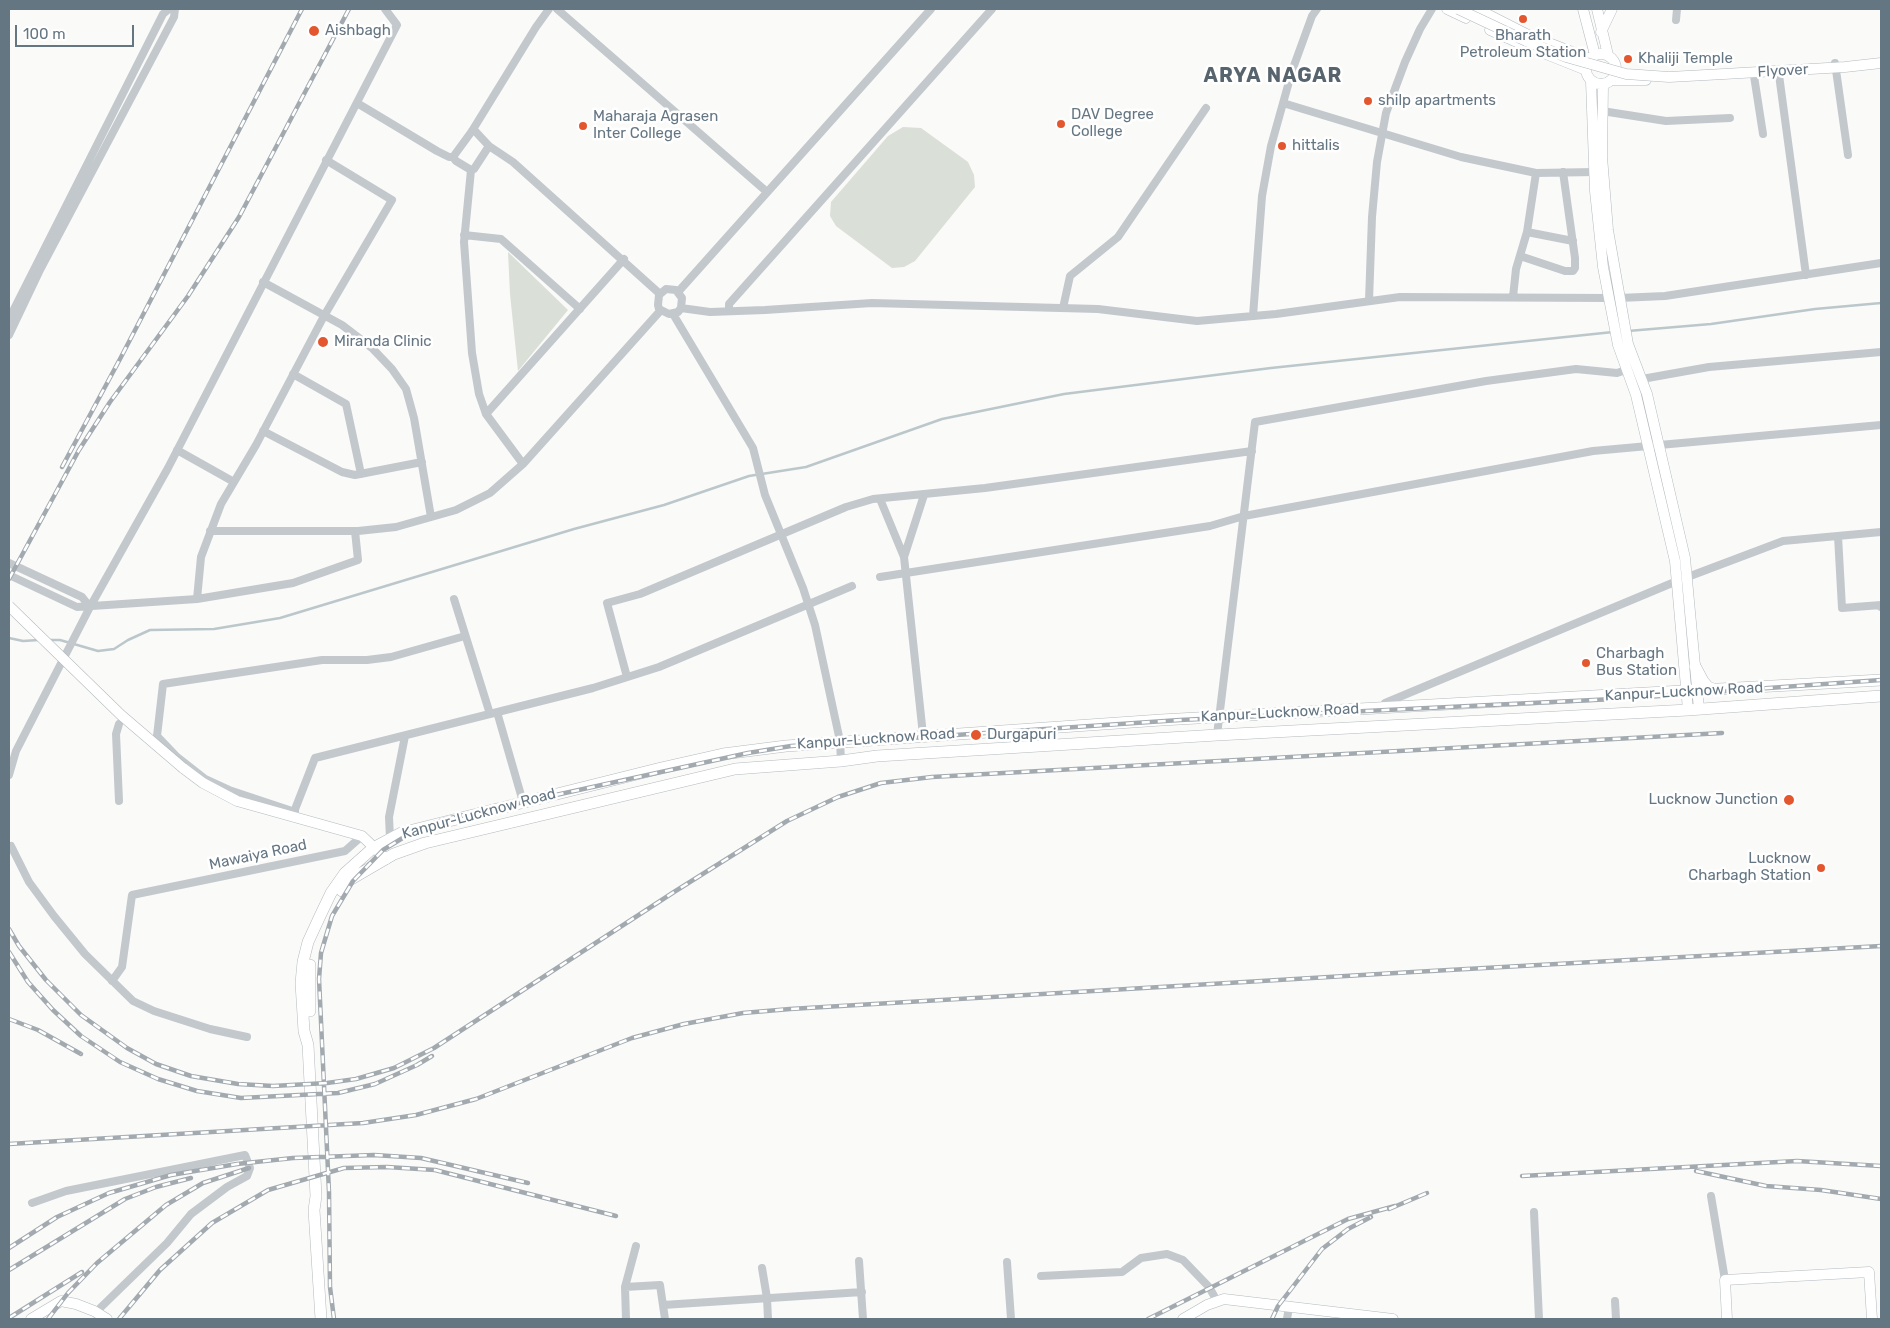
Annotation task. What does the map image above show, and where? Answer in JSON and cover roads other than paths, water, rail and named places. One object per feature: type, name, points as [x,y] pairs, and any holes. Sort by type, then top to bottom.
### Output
[{"type":"main road","points":[[1696,666],[1703,681],[1708,687],[1716,690]]},
{"type":"main road","name":"Kanpur-Lucknow Road","points":[[316,1196],[308,1045],[304,1031],[301,983],[303,962],[308,942],[336,886],[352,867],[373,848],[401,833],[723,754],[923,735],[1384,707],[1692,692],[1881,680]]},
{"type":"main road","name":"Kanpur-Lucknow Road","points":[[308,1045],[311,1032],[310,966],[315,945],[346,882],[394,854],[425,843],[735,770],[877,756],[1694,709],[1881,696]]},
{"type":"main road","points":[[1558,698],[1559,717]]},
{"type":"main road","points":[[1467,703],[1468,722]]},
{"type":"main road","points":[[316,1196],[314,1210],[321,1319]]},
{"type":"main road","points":[[316,1196],[321,1211],[327,1319]]},
{"type":"street","points":[[9,319],[163,14],[169,9]]},
{"type":"street","points":[[9,335],[39,272],[174,18],[175,9]]},
{"type":"street","points":[[9,774],[16,751],[90,607],[177,450],[397,25],[385,9]]},
{"type":"street","points":[[453,157],[472,131],[549,9]]},
{"type":"street","points":[[557,9],[767,192]]},
{"type":"street","points":[[678,292],[931,9]]},
{"type":"street","points":[[729,311],[729,304],[992,9]]},
{"type":"street","points":[[1253,316],[1262,196],[1270,146],[1292,71],[1312,16],[1317,9]]},
{"type":"street","points":[[1368,301],[1377,162],[1386,113],[1405,62],[1420,29],[1432,9]]},
{"type":"street","points":[[1447,9],[1521,44],[1586,70],[1592,81],[1598,232],[1614,298],[1626,370],[1636,395],[1675,561],[1682,580],[1696,666],[1692,692]]},
{"type":"street","name":"Flyover","points":[[1458,9],[1493,27],[1566,57],[1626,74],[1669,76],[1881,65]]},
{"type":"street","points":[[1477,9],[1528,35],[1592,57],[1608,55]]},
{"type":"street","points":[[1583,9],[1592,57],[1586,70]]},
{"type":"street","points":[[1596,9],[1608,55],[1617,67],[1613,80]]},
{"type":"street","points":[[1601,32],[1612,9]]},
{"type":"street","points":[[1676,20],[1677,9]]},
{"type":"street","points":[[1592,81],[1603,85],[1613,80],[1676,80],[1779,75],[1835,68],[1881,58]]},
{"type":"street","points":[[1617,67],[1645,72],[1674,73],[1881,65]]},
{"type":"street","points":[[1835,68],[1848,155]]},
{"type":"street","points":[[1779,75],[1806,275]]},
{"type":"street","points":[[1754,76],[1763,134]]},
{"type":"street","points":[[1603,85],[1602,158],[1614,298]]},
{"type":"street","points":[[1283,103],[1461,158],[1536,173],[1595,172]]},
{"type":"street","points":[[356,104],[437,151],[453,157],[471,170]]},
{"type":"street","points":[[1063,308],[1070,276],[1118,237],[1206,108]]},
{"type":"street","points":[[1602,112],[1666,121],[1730,118]]},
{"type":"street","points":[[472,131],[489,146],[513,162],[624,259],[660,294]]},
{"type":"street","points":[[489,146],[474,169],[471,170],[464,235],[472,352],[479,394],[486,414],[523,464]]},
{"type":"street","points":[[197,599],[200,556],[221,504],[263,431],[324,316],[392,200],[326,160]]},
{"type":"street","points":[[1520,256],[1554,268],[1572,271],[1575,266],[1563,172]]},
{"type":"street","points":[[1513,297],[1516,269],[1527,232],[1536,173]]},
{"type":"street","points":[[1527,232],[1573,241]]},
{"type":"street","points":[[464,235],[501,239],[580,309]]},
{"type":"street","points":[[486,414],[624,259]]},
{"type":"street","points":[[681,308],[682,298],[678,292],[672,289],[666,289],[657,299],[661,310],[668,314],[673,314],[681,308],[710,312],[872,303],[1098,309],[1197,321],[1253,316],[1400,297],[1614,298],[1665,296],[1881,263]]},
{"type":"street","points":[[263,282],[342,325],[372,348],[392,368],[406,388],[414,418],[431,517]]},
{"type":"street","points":[[210,531],[355,531],[396,527],[456,510],[490,493],[523,464],[661,310]]},
{"type":"street","points":[[673,314],[754,448],[765,495],[809,605],[815,625],[840,742],[841,761]]},
{"type":"street","points":[[1623,344],[1642,379],[1685,558],[1682,580],[1694,709]]},
{"type":"street","points":[[1642,379],[1709,367],[1881,352]]},
{"type":"street","points":[[1217,735],[1255,422],[1486,381],[1576,369],[1617,373],[1626,370]]},
{"type":"street","points":[[293,374],[346,404],[360,474]]},
{"type":"street","points":[[880,577],[1210,526],[1244,516],[1592,451],[1881,425]]},
{"type":"street","points":[[263,431],[342,472],[355,475],[422,462]]},
{"type":"street","points":[[177,450],[234,482]]},
{"type":"street","points":[[627,677],[607,602],[640,594],[846,507],[880,499],[985,488],[1252,451]]},
{"type":"street","points":[[904,557],[924,495]]},
{"type":"street","points":[[880,499],[904,557],[923,735]]},
{"type":"street","points":[[9,575],[77,607],[197,599],[293,583],[358,560],[355,531]]},
{"type":"street","points":[[1384,707],[1385,702],[1682,580],[1783,541],[1881,532]]},
{"type":"street","points":[[1838,536],[1842,608],[1881,605],[1881,607]]},
{"type":"street","points":[[9,563],[82,597],[90,607]]},
{"type":"street","points":[[294,814],[315,758],[494,713],[659,667],[852,586]]},
{"type":"street","points":[[454,599],[523,802]]},
{"type":"street","points":[[9,606],[121,715],[203,783],[237,801],[294,814]]},
{"type":"street","points":[[386,859],[362,836],[294,814],[205,779],[177,757],[157,736],[163,684],[322,660],[367,660],[391,657],[465,636]]},
{"type":"street","points":[[119,724],[116,734],[119,801]]},
{"type":"street","points":[[390,838],[389,817],[405,736]]},
{"type":"street","name":"Mawaiya Road","points":[[112,981],[122,967],[132,895],[344,851],[362,836]]},
{"type":"street","points":[[9,844],[30,882],[84,954],[133,1001],[154,1011],[210,1029],[247,1036]]},
{"type":"street","points":[[32,1202],[66,1191],[245,1155],[250,1168],[248,1176],[227,1187],[191,1214],[167,1243],[96,1312]]},
{"type":"street","points":[[1711,1196],[1725,1280],[1727,1319]]},
{"type":"street","points":[[1534,1212],[1539,1319]]},
{"type":"street","points":[[626,1319],[625,1287],[636,1246]]},
{"type":"street","points":[[1041,1276],[1122,1272],[1141,1258],[1167,1254],[1183,1260],[1209,1287],[1217,1301]]},
{"type":"street","points":[[859,1261],[863,1319]]},
{"type":"street","points":[[1007,1262],[1011,1319]]},
{"type":"street","points":[[762,1268],[768,1319]]},
{"type":"street","points":[[1725,1280],[1869,1272],[1872,1319]]},
{"type":"street","points":[[625,1287],[660,1285],[664,1304],[664,1319]]},
{"type":"street","points":[[664,1304],[862,1292]]},
{"type":"street","points":[[1184,1319],[1207,1305],[1224,1299],[1349,1317],[1393,1319]]},
{"type":"street","points":[[31,1319],[61,1301],[76,1304],[96,1312],[107,1319]]},
{"type":"street","points":[[1615,1301],[1616,1319]]},
{"type":"street","points":[[1287,1319],[1288,1307]]},
{"type":"waterway","points":[[1628,331],[1711,324],[1815,309],[1881,303]]},
{"type":"waterway","points":[[50,640],[60,640],[98,651],[114,649],[150,630],[214,629],[280,618],[574,529],[664,505],[749,476],[806,467],[942,419],[1064,394],[1271,368],[1613,332]]},
{"type":"waterway","points":[[9,638],[23,641],[39,640]]},
{"type":"railway","points":[[62,467],[302,9]]},
{"type":"railway","points":[[9,579],[79,450],[110,402],[188,296],[239,217],[349,9]]},
{"type":"railway","points":[[334,1319],[330,1287],[329,1192],[319,979],[321,953],[332,916],[353,881],[383,850],[419,828],[446,819],[748,753],[791,746],[1180,720],[1614,699],[1881,680]]},
{"type":"railway","points":[[9,929],[19,946],[46,980],[81,1015],[127,1048],[156,1064],[191,1076],[238,1084],[273,1086],[327,1083],[356,1079],[394,1068],[434,1048],[787,821],[838,797],[881,783],[932,777],[1722,733]]},
{"type":"railway","points":[[9,1144],[363,1123],[416,1115],[476,1099],[632,1038],[684,1024],[743,1013],[1413,972],[1881,946]]},
{"type":"railway","points":[[9,952],[28,982],[53,1010],[81,1036],[120,1062],[158,1079],[197,1091],[241,1098],[338,1093],[375,1084],[432,1056]]},
{"type":"railway","points":[[9,1019],[38,1030],[81,1054]]},
{"type":"railway","points":[[9,1248],[57,1217],[109,1193],[171,1175],[237,1164],[293,1158],[374,1155],[421,1158],[528,1183]]},
{"type":"railway","points":[[1522,1176],[1797,1161],[1881,1166]]},
{"type":"railway","points":[[119,1319],[160,1270],[212,1223],[268,1190],[344,1168],[387,1167],[435,1170],[616,1216]]},
{"type":"railway","points":[[48,1319],[68,1293],[97,1263],[166,1205],[203,1183],[249,1168]]},
{"type":"railway","points":[[1696,1171],[1766,1186],[1821,1190],[1881,1199]]},
{"type":"railway","points":[[9,1270],[125,1199],[156,1187],[191,1178]]},
{"type":"railway","points":[[1389,1209],[1427,1193]]},
{"type":"railway","points":[[1148,1319],[1348,1219],[1395,1206]]},
{"type":"railway","points":[[1272,1319],[1278,1306],[1322,1249],[1348,1229],[1371,1217]]},
{"type":"railway","points":[[9,1318],[82,1272]]},
{"type":"place","name":"Bharath Petroleum Station","points":[[1523,19]]},
{"type":"place","name":"Aishbagh","points":[[314,31]]},
{"type":"place","name":"Khaliji Temple","points":[[1628,59]]},
{"type":"place","name":"shilp apartments","points":[[1368,101]]},
{"type":"place","name":"DAV Degree College","points":[[1061,124]]},
{"type":"place","name":"Maharaja Agrasen Inter College","points":[[583,126]]},
{"type":"place","name":"hittalis","points":[[1282,146]]},
{"type":"place","name":"Miranda Clinic","points":[[323,342]]},
{"type":"place","name":"Charbagh Bus Station","points":[[1586,663]]},
{"type":"place","name":"Durgapuri","points":[[976,735]]},
{"type":"place","name":"Lucknow Junction","points":[[1789,800]]},
{"type":"place","name":"Lucknow Charbagh Station","points":[[1821,868]]},
{"type":"district","name":"ARYA NAGAR","points":[[1273,76]]}]
